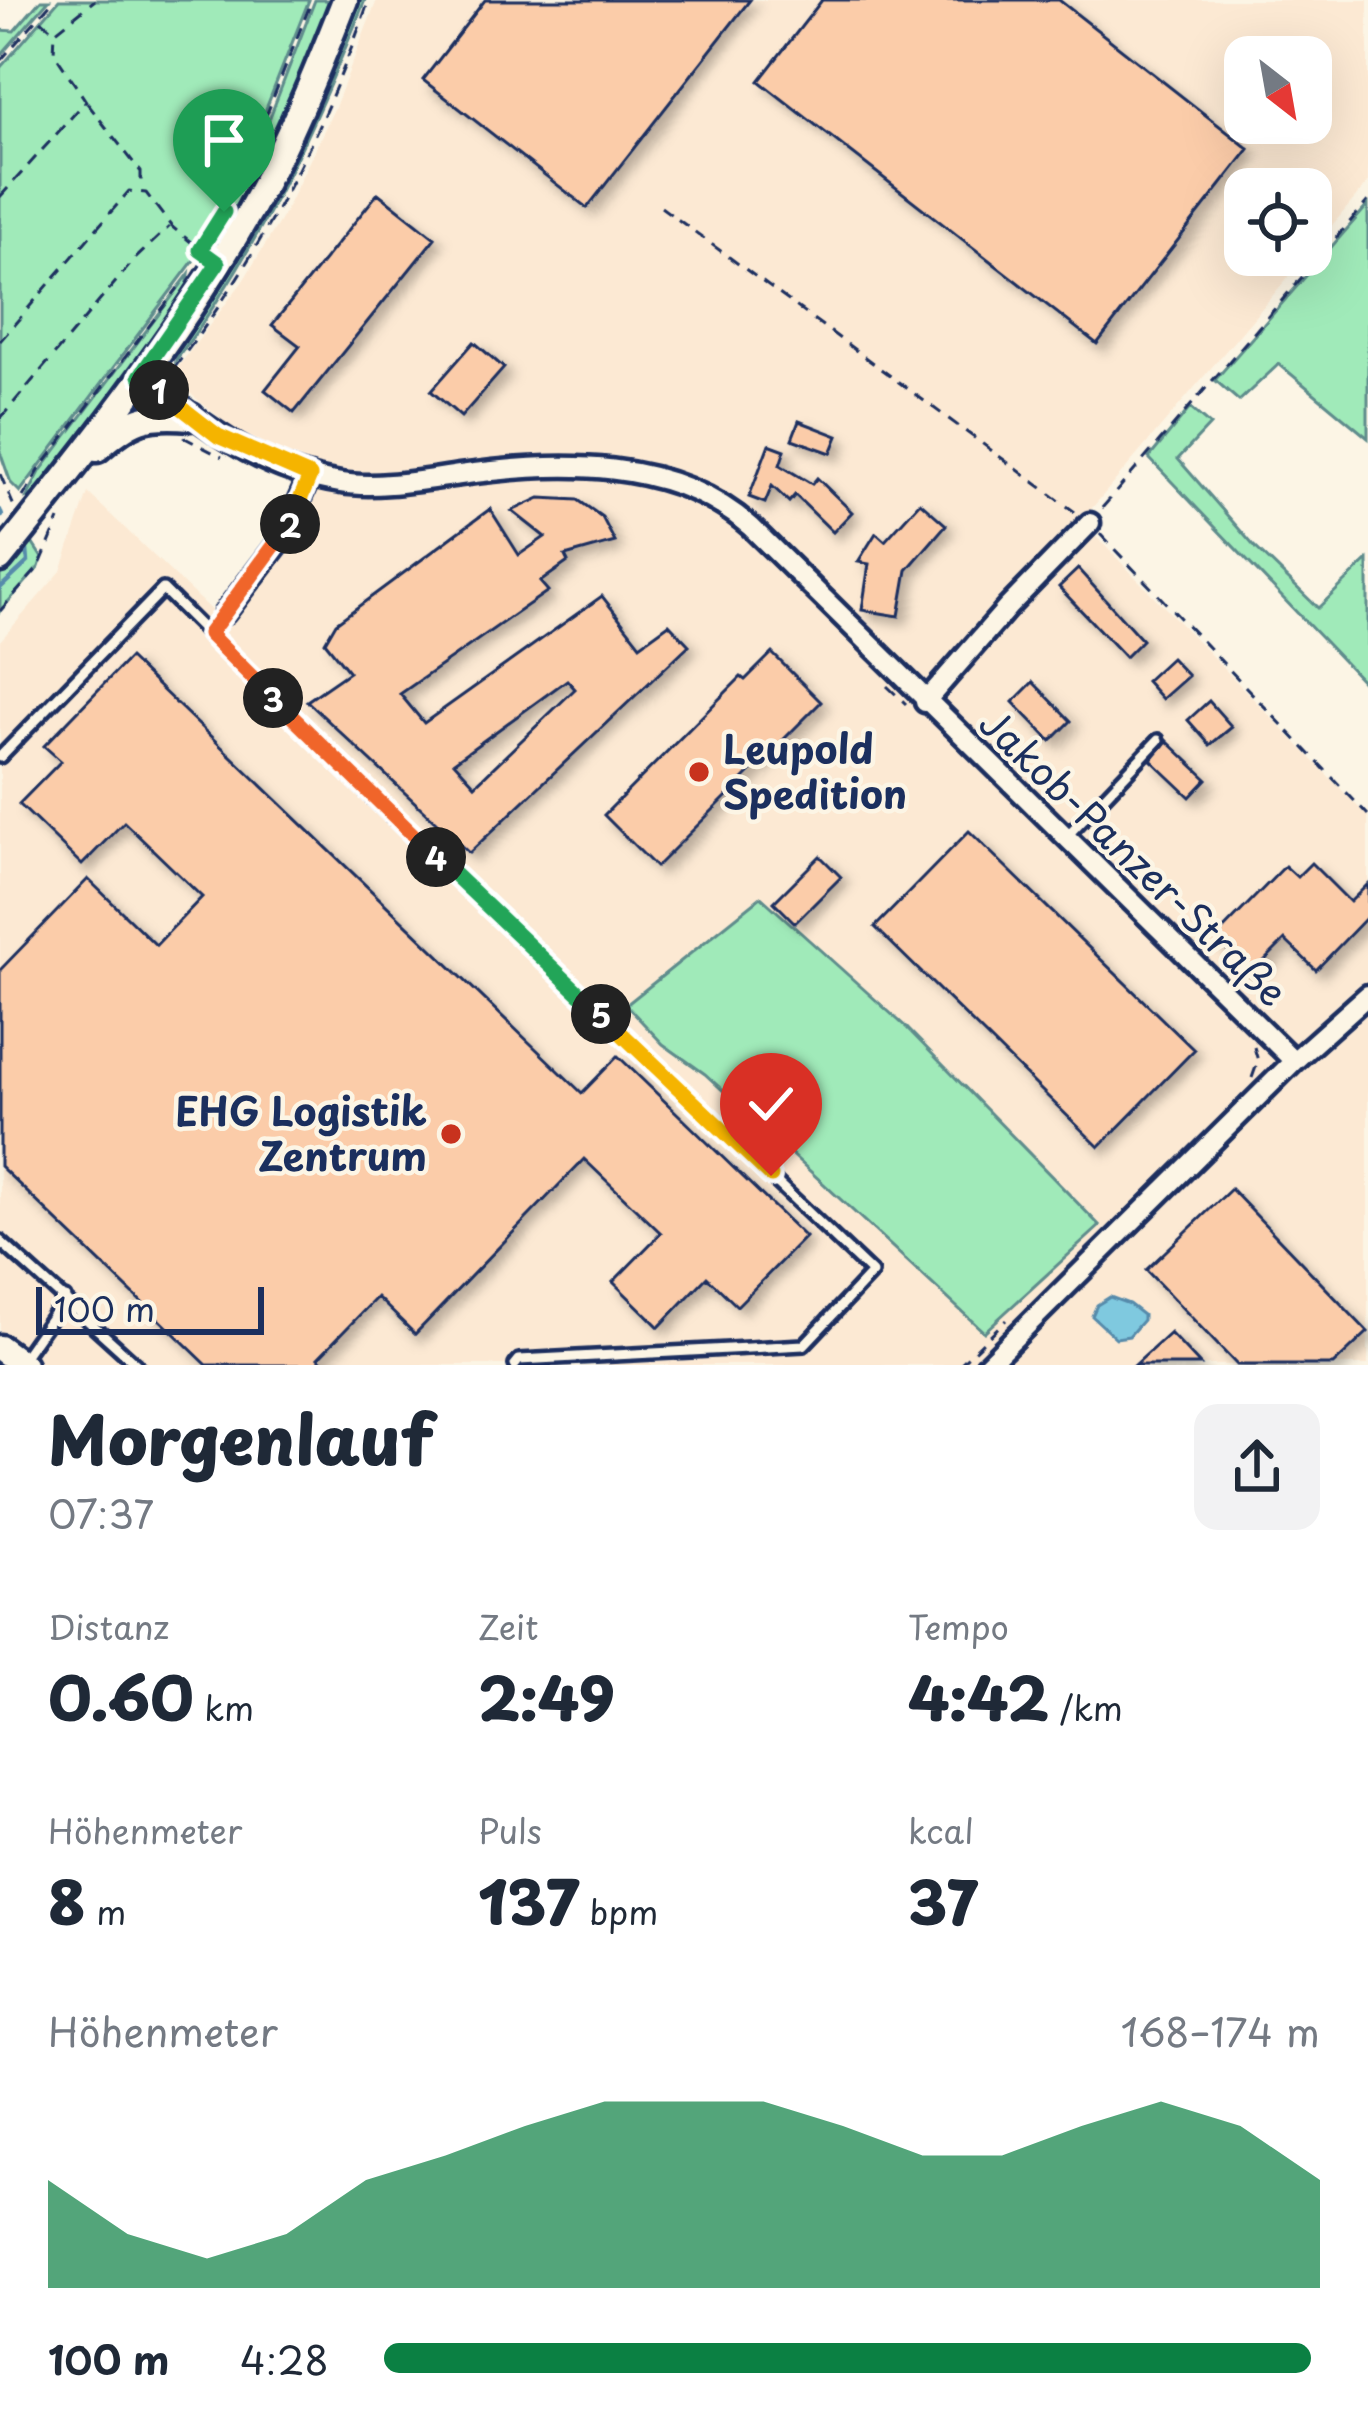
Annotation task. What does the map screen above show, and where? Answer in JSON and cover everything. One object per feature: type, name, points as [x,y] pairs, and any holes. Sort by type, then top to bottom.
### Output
[{"type":"street","points":[[0,560],[140,376],[209,256],[270,172],[345,0]]},
{"type":"street","name":"Jakob-Panzer-Straße","points":[[140,376],[186,426],[310,476],[346,484],[382,483],[499,469],[580,466],[621,470],[677,485],[738,516],[916,704],[1065,838],[1294,1061]]},
{"type":"street","points":[[63,478],[129,422],[162,414],[186,426]]},
{"type":"street","points":[[225,613],[281,540],[310,476]]},
{"type":"street","name":"Jakob-Panzer-Straße","points":[[916,704],[1090,523]]},
{"type":"street","points":[[987,1365],[1294,1061],[1368,995]]},
{"type":"lane","points":[[0,757],[163,589],[393,817],[872,1273],[804,1345],[519,1360],[515,1365]]},
{"type":"lane","points":[[209,634],[225,613]]},
{"type":"lane","points":[[1065,838],[1157,740]]},
{"type":"lane","points":[[0,1241],[137,1365]]},
{"type":"lane","points":[[14,1359],[65,1298]]},
{"type":"path","points":[[0,62],[54,0]]},
{"type":"path","points":[[95,0],[55,32],[54,53],[142,172],[141,190],[171,226],[209,256],[312,0]]},
{"type":"path","points":[[39,18],[55,32]]},
{"type":"path","points":[[0,197],[86,101]]},
{"type":"path","points":[[0,340],[123,196],[141,190]]},
{"type":"path","points":[[1090,523],[1368,201]]},
{"type":"path","points":[[661,207],[1090,523],[1368,815]]},
{"type":"path","points":[[0,419],[135,259],[171,226]]},
{"type":"path","points":[[0,474],[17,513],[40,469],[179,286]]},
{"type":"path","points":[[186,426],[230,461]]},
{"type":"path","points":[[0,611],[39,567],[61,516]]},
{"type":"path","points":[[881,680],[916,704]]},
{"type":"path","points":[[1248,1085],[1258,1061],[1252,1043]]},
{"type":"path","points":[[959,1365],[1014,1313]]},
{"type":"shaded area","points":[[377,0],[1368,0],[1368,183],[1332,225],[1332,168],[1224,168],[1224,276],[1289,276],[1081,521],[1368,817],[1368,1365],[0,1365],[0,641],[61,571],[88,493],[220,619],[282,540],[310,476],[284,468],[226,423],[192,395],[175,371],[243,281],[284,214],[335,107]]},
{"type":"green space","points":[[41,0],[49,0],[0,56],[0,30],[14,31]]},
{"type":"green space","points":[[59,0],[309,0],[237,182],[200,242],[197,256],[20,492],[11,483],[0,452],[0,68]]},
{"type":"green space","points":[[315,0],[336,0],[262,167],[217,244],[210,248],[260,143]]},
{"type":"green space","points":[[356,0],[365,0],[282,187],[233,276],[176,360],[178,343],[275,191]]},
{"type":"green space","points":[[1368,205],[1368,438],[1279,364],[1239,401],[1215,380],[1306,276],[1332,276],[1332,246]]},
{"type":"green space","points":[[189,274],[187,289],[38,493],[27,497],[41,470]]},
{"type":"green space","points":[[1190,408],[1210,425],[1178,459],[1253,545],[1318,608],[1368,560],[1368,687],[1149,458]]},
{"type":"green space","points":[[29,538],[42,558],[39,567],[0,611],[0,573]]},
{"type":"green space","points":[[761,897],[907,1028],[1100,1226],[984,1332],[705,1074],[663,1044],[626,1005]]},
{"type":"water","points":[[1110,1297],[1143,1315],[1129,1336],[1116,1338],[1092,1316],[1097,1305]]},
{"type":"building","points":[[485,0],[750,0],[587,208],[423,80]]},
{"type":"building","points":[[822,0],[1059,0],[1224,129],[1224,144],[1243,144],[1249,149],[1234,168],[1224,168],[1224,181],[1097,344],[759,81]]},
{"type":"building","points":[[378,193],[435,238],[294,413],[265,390],[300,346],[272,325]]},
{"type":"building","points":[[474,342],[504,368],[461,417],[431,391]]},
{"type":"building","points":[[799,421],[838,436],[831,453],[792,439]]},
{"type":"building","points":[[769,444],[785,450],[780,465],[812,484],[817,478],[852,512],[833,532],[795,495],[789,502],[772,486],[765,503],[749,497]]},
{"type":"building","points":[[540,498],[578,500],[602,517],[615,542],[565,556],[568,562],[540,582],[548,591],[400,694],[424,723],[602,596],[640,645],[669,624],[689,645],[469,853],[307,701],[349,672],[325,642],[336,623],[490,509],[519,555],[545,537],[512,511]],"holes":[[[567,680],[575,689],[475,785],[454,762]]]},
{"type":"building","points":[[920,502],[946,525],[907,570],[899,616],[862,610],[869,564],[858,562],[876,533],[885,541]]},
{"type":"building","points":[[1078,569],[1142,640],[1125,657],[1059,587]]},
{"type":"building","name":"Leupold Spedition","points":[[772,653],[821,702],[656,867],[604,815],[741,677],[745,680]]},
{"type":"building","points":[[129,658],[582,1093],[618,1056],[805,1237],[737,1306],[707,1277],[659,1327],[613,1282],[661,1233],[584,1159],[415,1334],[377,1297],[318,1358],[325,1365],[207,1365],[0,1166],[0,970],[88,879],[156,945],[202,897],[124,822],[82,865],[19,804],[61,761],[44,746]]},
{"type":"building","points":[[1171,658],[1188,676],[1162,699],[1146,681]]},
{"type":"building","points":[[1033,682],[1071,721],[1051,741],[1013,702]]},
{"type":"building","points":[[1209,701],[1232,727],[1210,745],[1188,720]]},
{"type":"building","points":[[1167,741],[1207,779],[1190,797],[1151,760]]},
{"type":"building","points":[[969,831],[1194,1050],[1099,1147],[875,927]]},
{"type":"building","points":[[820,856],[841,877],[795,923],[774,902]]},
{"type":"building","points":[[1311,863],[1350,902],[1368,884],[1368,916],[1316,970],[1285,940],[1251,974],[1215,938],[1285,866],[1297,877]]},
{"type":"building","points":[[1231,1189],[1368,1332],[1333,1365],[1237,1365],[1146,1270]]},
{"type":"building","points":[[1170,1333],[1200,1365],[1135,1365]]},
{"type":"waterway","points":[[0,510],[2,516]]},
{"type":"waterway","points":[[0,588],[28,562],[27,550]]},
{"type":"place","name":"Leupold Spedition","points":[[699,772]]},
{"type":"place","name":"EHG Logistik Zentrum","points":[[451,1134]]},
{"type":"route","points":[[224,212],[200,250],[218,263],[140,376],[245,452],[310,476],[281,540],[209,634],[771,1176]]}]
